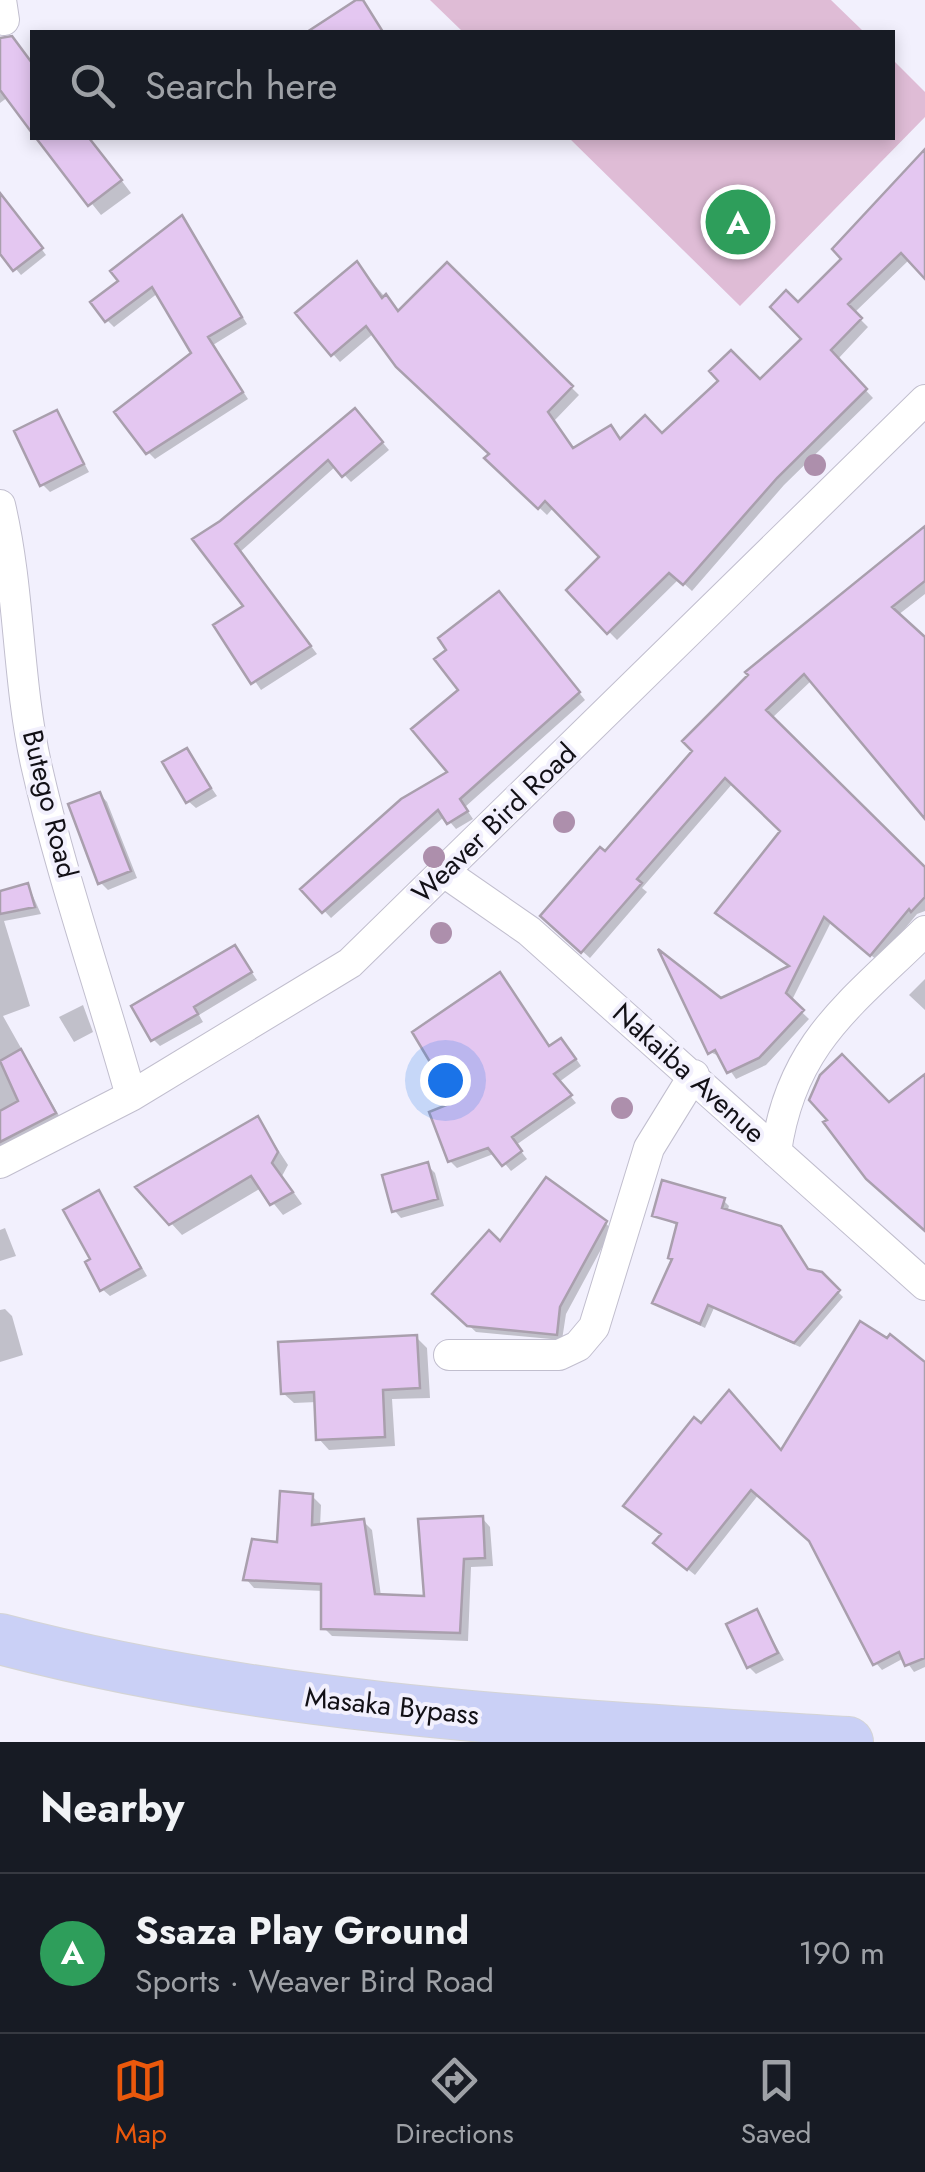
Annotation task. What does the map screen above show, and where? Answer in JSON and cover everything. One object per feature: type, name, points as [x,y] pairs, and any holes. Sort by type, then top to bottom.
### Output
[{"type":"highway","name":"Masaka Bypass","points":[[0,1639],[247,1692],[556,1723],[848,1742]]},
{"type":"street","name":"Weaver Bird Road","points":[[0,1164],[131,1096],[350,963],[925,400]]},
{"type":"street","name":"Butego Road","points":[[0,505],[10,550],[17,645],[36,764],[131,1096]]},
{"type":"street","name":"Nakaiba Avenue","points":[[444,872],[529,931],[925,1285]]},
{"type":"street","points":[[776,1152],[802,1062],[815,1040],[925,931]]},
{"type":"street","points":[[449,1354],[559,1355],[578,1346],[594,1327],[649,1148],[694,1075]]},
{"type":"shaded area","points":[[430,0],[831,0],[862,30],[461,30]]},
{"type":"shaded area","points":[[895,62],[925,92],[925,117],[740,306],[571,140],[895,140]]},
{"type":"building","points":[[356,0],[363,0],[382,30],[310,30]]},
{"type":"building","points":[[12,36],[30,60],[30,130],[0,90],[0,38]]},
{"type":"building","points":[[38,140],[91,140],[122,180],[88,206]]},
{"type":"building","points":[[925,149],[925,279],[901,253],[848,304],[862,318],[831,350],[867,389],[777,478],[683,585],[669,573],[607,634],[566,590],[599,557],[545,501],[538,509],[484,458],[489,454],[396,367],[366,326],[331,356],[295,313],[357,261],[382,298],[386,294],[398,311],[447,262],[573,386],[548,412],[573,448],[611,425],[620,439],[645,415],[662,433],[718,381],[709,371],[731,350],[760,379],[801,339],[770,307],[786,290],[798,302],[841,259],[832,249]]},
{"type":"building","points":[[0,193],[43,248],[13,271],[0,254]]},
{"type":"building","points":[[182,215],[242,317],[208,337],[243,392],[146,454],[114,412],[191,353],[152,287],[105,322],[90,302],[118,281],[110,271]]},
{"type":"building","points":[[355,408],[383,442],[342,477],[328,460],[235,544],[311,646],[251,684],[213,625],[243,606],[192,539],[220,521]]},
{"type":"building","points":[[57,410],[84,464],[40,486],[14,431]]},
{"type":"building","points":[[925,526],[925,581],[892,607],[925,637],[925,819],[804,674],[766,710],[925,867],[925,897],[911,912],[909,909],[870,956],[824,917],[786,993],[804,1010],[759,1058],[727,1073],[715,1050],[708,1054],[658,949],[721,998],[789,966],[715,913],[780,831],[725,778],[637,879],[642,883],[581,953],[540,916],[600,847],[605,851],[692,751],[682,741],[748,675],[745,672]]},
{"type":"building","points":[[499,591],[580,692],[460,799],[468,811],[447,824],[438,810],[322,913],[300,889],[401,799],[447,772],[411,729],[458,690],[434,659],[446,650],[438,638]]},
{"type":"building","points":[[187,748],[211,788],[186,803],[162,762]]},
{"type":"building","points":[[100,792],[131,871],[98,884],[68,804]]},
{"type":"building","points":[[28,883],[35,907],[0,914],[0,891]]},
{"type":"building","points":[[235,945],[252,972],[194,1007],[198,1014],[151,1041],[131,1006]]},
{"type":"building","points":[[500,972],[549,1046],[561,1038],[576,1059],[554,1074],[572,1095],[512,1137],[522,1151],[502,1166],[488,1148],[448,1162],[429,1112],[454,1102],[412,1032]]},
{"type":"building","points":[[21,1049],[56,1113],[0,1142],[0,1111],[18,1101],[0,1061]]},
{"type":"building","points":[[842,1054],[889,1102],[925,1074],[925,1231],[866,1179],[809,1100],[820,1075]]},
{"type":"building","points":[[258,1116],[278,1152],[272,1163],[293,1192],[270,1205],[251,1176],[169,1225],[135,1187]]},
{"type":"building","points":[[428,1162],[438,1199],[392,1212],[382,1175]]},
{"type":"building","points":[[546,1177],[607,1221],[560,1307],[557,1335],[467,1326],[432,1294],[489,1230],[500,1241]]},
{"type":"building","points":[[662,1180],[725,1198],[722,1208],[781,1226],[808,1269],[822,1272],[840,1290],[794,1343],[708,1305],[700,1324],[652,1303],[672,1259],[668,1258],[677,1223],[652,1216]]},
{"type":"building","points":[[99,1190],[141,1268],[100,1291],[85,1262],[90,1259],[63,1210]]},
{"type":"building","points":[[860,1321],[887,1338],[890,1334],[925,1362],[925,1658],[905,1666],[899,1652],[873,1665],[809,1541],[751,1490],[687,1570],[653,1543],[661,1534],[623,1506],[694,1417],[701,1423],[729,1390],[781,1450]]},
{"type":"building","points":[[417,1335],[420,1388],[383,1390],[385,1437],[316,1440],[314,1392],[281,1394],[278,1342]]},
{"type":"building","points":[[280,1491],[313,1494],[312,1525],[364,1519],[375,1594],[424,1596],[418,1519],[483,1516],[485,1558],[464,1559],[460,1633],[321,1629],[321,1584],[243,1580],[252,1539],[277,1542]]},
{"type":"building","points":[[757,1609],[778,1653],[747,1668],[726,1624]]},
{"type":"place","name":"Ssaza Play Ground","points":[[738,222]]}]
